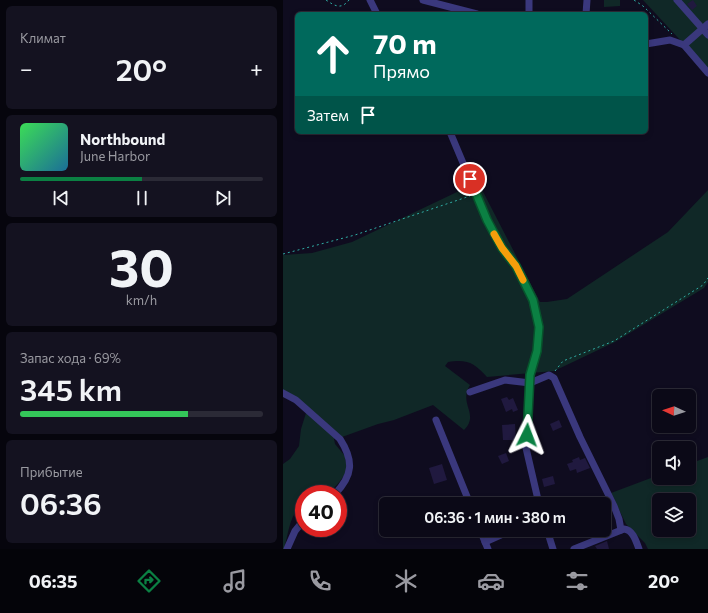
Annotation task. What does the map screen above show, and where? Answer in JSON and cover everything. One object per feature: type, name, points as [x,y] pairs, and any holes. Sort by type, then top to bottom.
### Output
[{"type":"street","points":[[370,0],[376,12]]},
{"type":"street","points":[[423,0],[469,12]]},
{"type":"street","points":[[529,0],[529,12]]},
{"type":"street","points":[[587,0],[587,12]]},
{"type":"street","points":[[677,0],[705,26],[708,35]]},
{"type":"street","points":[[684,45],[705,26]]},
{"type":"street","points":[[648,44],[670,40],[684,45],[708,73]]},
{"type":"street","points":[[451,134],[487,220],[502,248],[516,266],[533,300],[539,327],[537,351],[530,375],[526,448],[537,497]]},
{"type":"street","points":[[470,392],[505,380],[530,383],[549,375],[554,378],[577,432],[614,506],[621,530]]},
{"type":"street","points":[[283,392],[296,400],[340,439],[349,457],[349,473],[347,479],[342,485]]},
{"type":"street","points":[[436,420],[467,497]]},
{"type":"street","points":[[287,549],[295,530]]},
{"type":"street","points":[[574,549],[621,530],[629,531],[639,549]]},
{"type":"street","points":[[487,546],[501,537]]},
{"type":"street","points":[[549,537],[553,549]]},
{"type":"path","points":[[326,0],[335,6],[341,6],[345,5],[349,0]]},
{"type":"path","points":[[634,0],[643,6],[672,34]]},
{"type":"path","points":[[283,254],[355,235],[476,194]]},
{"type":"path","points":[[549,375],[554,372],[563,361],[614,341],[703,285],[708,278]]},
{"type":"green space","points":[[604,0],[620,0],[620,6],[604,7]]},
{"type":"green space","points":[[643,0],[708,0],[708,70]]},
{"type":"green space","points":[[478,182],[540,302],[547,302],[567,299],[668,232],[708,190],[708,282],[704,288],[615,342],[554,371],[487,377],[478,368],[470,363],[461,361],[448,362],[445,366],[470,385],[466,398],[470,419],[464,430],[433,405],[394,420],[342,437],[337,435],[334,439],[335,444],[345,456],[347,471],[336,485],[295,485],[295,512],[283,549],[283,464],[290,459],[299,446],[301,429],[306,413],[295,401],[283,397],[283,255],[312,253],[352,242]]},
{"type":"green space","points":[[708,457],[708,549],[648,549],[645,543],[626,524],[611,493],[652,478],[652,485],[696,485],[696,461]]},
{"type":"building","points":[[693,0],[697,6],[692,10],[687,4]]},
{"type":"building","points":[[507,397],[509,400],[513,398],[518,410],[513,412],[512,409],[506,412],[501,399]]},
{"type":"building","points":[[559,420],[562,427],[553,431],[550,424]]},
{"type":"building","points":[[515,424],[516,440],[503,440],[502,425]]},
{"type":"building","points":[[506,453],[509,461],[502,464],[498,456]]},
{"type":"building","points":[[579,457],[580,460],[585,458],[590,468],[577,473],[576,469],[570,471],[567,464],[573,462],[572,460]]},
{"type":"building","points":[[442,464],[447,480],[434,484],[429,468]]},
{"type":"building","points":[[553,476],[555,484],[544,487],[542,479]]},
{"type":"building","points":[[607,541],[609,549],[597,549],[595,546]]},
{"type":"slow traffic","points":[[494,234],[502,248],[516,266],[523,280]]},
{"type":"route","points":[[470,179],[487,220],[502,248],[516,266],[533,300],[539,327],[537,351],[530,375],[527,435]]}]
